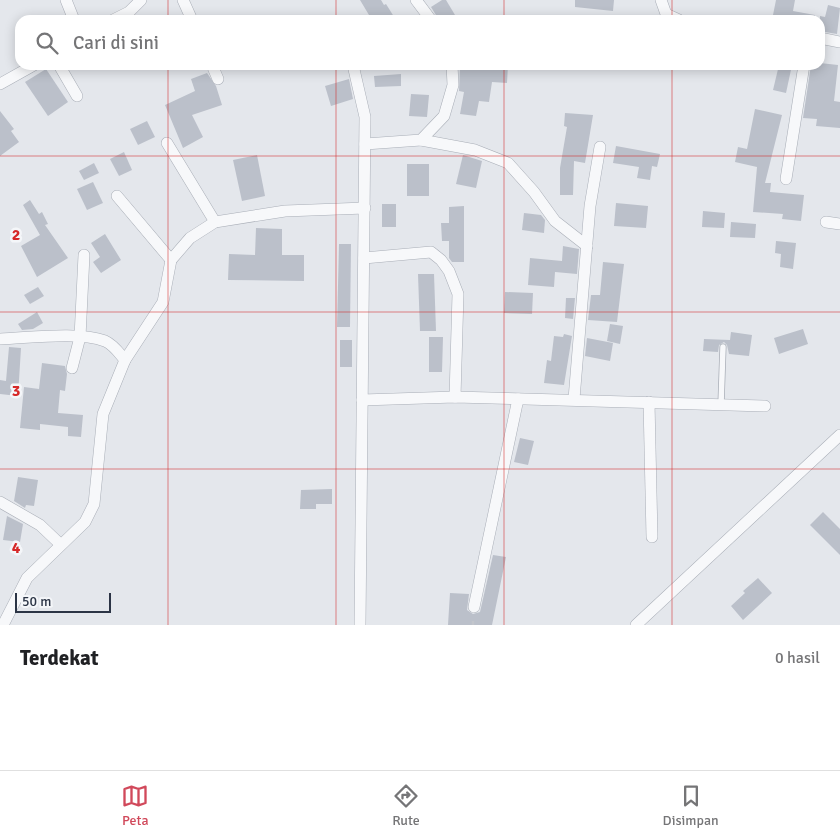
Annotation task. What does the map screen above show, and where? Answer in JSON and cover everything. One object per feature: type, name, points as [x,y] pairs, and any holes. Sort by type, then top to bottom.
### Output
[{"type":"street","points":[[66,0],[72,15]]},
{"type":"street","points":[[123,15],[142,0]]},
{"type":"street","points":[[183,0],[190,15]]},
{"type":"street","points":[[661,0],[666,14],[668,15]]},
{"type":"street","points":[[421,2],[428,15]]},
{"type":"street","points":[[825,39],[840,42]]},
{"type":"street","points":[[0,84],[25,70]]},
{"type":"street","points":[[62,70],[77,96]]},
{"type":"street","points":[[214,70],[218,78]]},
{"type":"street","points":[[354,70],[365,117],[360,625]]},
{"type":"street","points":[[421,140],[444,116],[453,85],[452,70]]},
{"type":"street","points":[[786,179],[803,70]]},
{"type":"street","points":[[365,144],[421,140],[475,150],[508,163],[534,192],[555,221],[587,246]]},
{"type":"street","points":[[167,143],[216,222]]},
{"type":"street","points":[[574,399],[592,188],[600,147]]},
{"type":"street","points":[[117,196],[171,260]]},
{"type":"street","points":[[3,625],[27,578],[60,544],[85,522],[94,504],[103,414],[125,360],[163,302],[171,260],[190,238],[216,222],[285,211],[365,208]]},
{"type":"street","points":[[826,222],[840,224]]},
{"type":"street","points":[[364,258],[431,252],[441,260],[458,294],[455,397]]},
{"type":"street","points":[[72,368],[80,337],[84,255]]},
{"type":"street","points":[[0,339],[80,337],[105,342],[116,349],[125,360]]},
{"type":"street","points":[[362,400],[455,397],[765,406]]},
{"type":"street","points":[[474,607],[518,399]]},
{"type":"street","points":[[649,402],[652,537]]},
{"type":"street","points":[[636,625],[840,435]]},
{"type":"street","points":[[0,502],[40,525],[60,544]]},
{"type":"lane","points":[[721,404],[723,347]]},
{"type":"building","points":[[360,0],[381,0],[393,15],[369,15]]},
{"type":"building","points":[[442,0],[446,0],[455,15],[436,15],[431,7]]},
{"type":"building","points":[[575,0],[614,0],[613,11],[575,7]]},
{"type":"building","points":[[776,0],[795,0],[793,11],[815,15],[773,15]]},
{"type":"building","points":[[828,5],[840,8],[837,34],[825,32],[825,17]]},
{"type":"building","points":[[825,64],[838,65],[834,101],[840,102],[840,128],[816,126],[817,119],[803,118],[810,70],[825,70]]},
{"type":"building","points":[[47,70],[68,102],[48,116],[25,82]]},
{"type":"building","points":[[460,70],[508,70],[507,83],[492,82],[489,102],[479,101],[476,116],[460,114],[464,92],[459,91]]},
{"type":"building","points":[[778,70],[791,70],[786,93],[773,90]]},
{"type":"building","points":[[207,73],[216,86],[222,105],[192,115],[203,137],[183,148],[165,105],[195,91],[191,79]]},
{"type":"building","points":[[401,74],[401,86],[375,87],[374,76]]},
{"type":"building","points":[[349,79],[353,99],[331,106],[325,86]]},
{"type":"building","points":[[411,94],[429,95],[427,117],[409,116]]},
{"type":"building","points":[[755,109],[782,115],[765,183],[771,183],[770,192],[804,195],[801,221],[782,219],[783,214],[753,212],[757,167],[735,162],[738,147],[747,149]]},
{"type":"building","points":[[0,111],[14,129],[11,131],[19,142],[0,156]]},
{"type":"building","points":[[565,113],[593,115],[585,163],[574,161],[573,195],[560,195],[560,168],[567,127],[564,126]]},
{"type":"building","points":[[147,121],[155,137],[138,145],[130,129]]},
{"type":"building","points":[[616,146],[660,154],[657,167],[652,166],[650,180],[637,178],[639,167],[613,163]]},
{"type":"building","points":[[124,152],[132,170],[119,176],[110,159]]},
{"type":"building","points":[[257,155],[265,196],[242,201],[233,160]]},
{"type":"building","points":[[463,155],[482,161],[476,188],[456,184]]},
{"type":"building","points":[[94,163],[99,173],[84,180],[79,171]]},
{"type":"building","points":[[407,164],[429,164],[429,196],[407,196]]},
{"type":"building","points":[[93,182],[103,203],[87,210],[77,189]]},
{"type":"building","points":[[30,200],[39,214],[42,212],[48,224],[45,225],[68,258],[37,277],[21,246],[40,235],[23,205]]},
{"type":"building","points":[[616,203],[648,206],[646,228],[614,226]]},
{"type":"building","points":[[382,204],[396,204],[396,227],[382,227]]},
{"type":"building","points":[[464,206],[464,262],[452,262],[449,258],[449,241],[442,241],[441,223],[449,223],[449,207]]},
{"type":"building","points":[[703,211],[725,213],[724,228],[702,227]]},
{"type":"building","points":[[524,213],[541,215],[545,220],[544,233],[522,230]]},
{"type":"building","points":[[731,222],[756,224],[755,238],[730,237]]},
{"type":"building","points":[[256,228],[282,229],[282,255],[304,255],[304,281],[228,280],[229,254],[255,255]]},
{"type":"building","points":[[105,234],[121,260],[101,273],[93,262],[100,257],[91,243]]},
{"type":"building","points":[[776,241],[796,243],[793,269],[780,267],[781,254],[775,253]]},
{"type":"building","points":[[339,244],[351,244],[350,327],[337,327]]},
{"type":"building","points":[[563,246],[579,249],[577,274],[555,272],[554,287],[528,285],[530,258],[562,261]]},
{"type":"building","points":[[603,262],[624,264],[617,322],[588,320],[591,295],[600,295]]},
{"type":"building","points":[[418,274],[434,274],[436,331],[420,331]]},
{"type":"building","points":[[38,287],[44,296],[30,304],[24,295]]},
{"type":"building","points":[[505,292],[533,293],[532,314],[504,313]]},
{"type":"building","points":[[566,298],[575,298],[573,319],[565,318]]},
{"type":"building","points":[[37,312],[43,323],[33,329],[22,330],[18,324]]},
{"type":"building","points":[[610,324],[623,326],[620,344],[607,341]]},
{"type":"building","points":[[803,329],[808,344],[779,354],[774,338]]},
{"type":"building","points":[[731,332],[752,335],[749,356],[729,354],[727,345],[724,342],[719,345],[718,352],[703,351],[704,339],[730,340]]},
{"type":"building","points":[[564,334],[572,336],[564,385],[544,383],[547,360],[551,361],[554,336],[563,337]]},
{"type":"building","points":[[429,337],[443,337],[442,372],[429,372]]},
{"type":"building","points":[[587,338],[613,343],[610,361],[585,356]]},
{"type":"building","points":[[340,340],[352,340],[352,367],[340,367]]},
{"type":"building","points":[[9,347],[21,348],[18,396],[0,394],[0,380],[6,381]]},
{"type":"building","points":[[42,363],[65,366],[67,374],[65,391],[60,390],[58,413],[83,415],[81,437],[68,436],[68,427],[40,424],[40,430],[20,428],[24,387],[39,389]]},
{"type":"building","points":[[520,438],[534,441],[528,465],[514,462]]},
{"type":"building","points":[[18,477],[38,480],[34,506],[26,505],[25,508],[14,501]]},
{"type":"building","points":[[332,489],[332,504],[316,504],[316,509],[300,509],[301,490]]},
{"type":"building","points":[[823,512],[840,529],[840,555],[810,525]]},
{"type":"building","points":[[7,516],[23,524],[20,542],[3,540]]},
{"type":"building","points":[[493,555],[506,557],[492,625],[448,625],[450,593],[469,594],[467,610],[473,614],[480,612]]},
{"type":"building","points":[[758,578],[772,593],[743,620],[731,606],[745,593],[743,591]]}]
